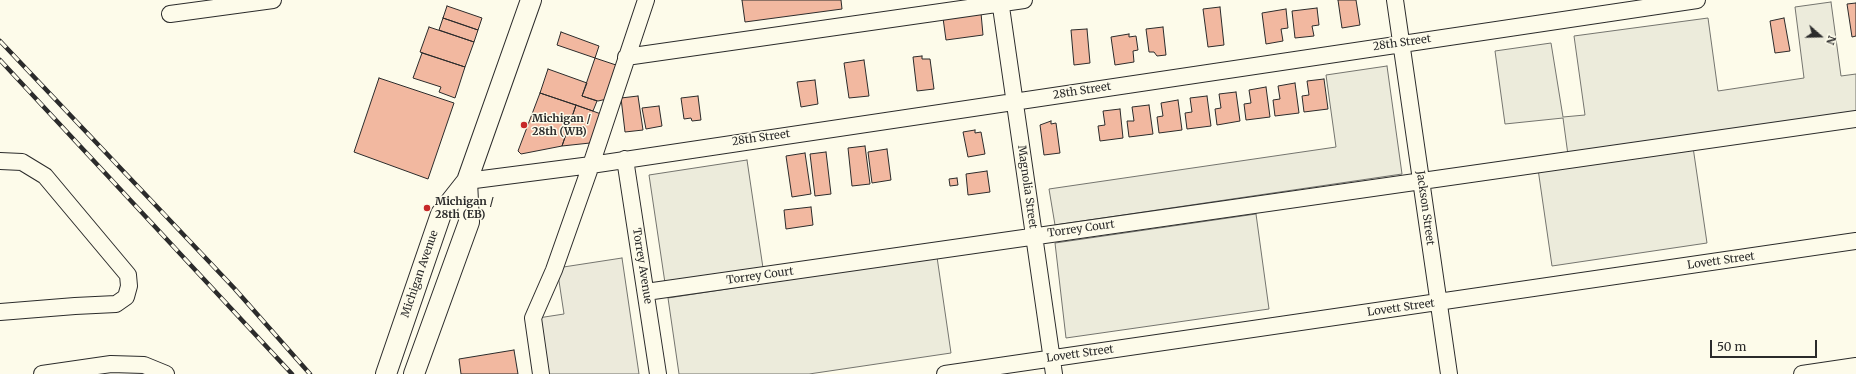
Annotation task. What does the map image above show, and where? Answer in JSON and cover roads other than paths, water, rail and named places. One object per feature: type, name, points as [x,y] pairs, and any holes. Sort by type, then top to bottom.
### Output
[{"type":"main road","name":"Michigan Avenue","points":[[386,374],[441,214],[467,182],[531,0]]},
{"type":"main road","name":"Michigan Avenue","points":[[414,374],[468,222],[467,182]]},
{"type":"street","points":[[170,14],[273,0]]},
{"type":"street","points":[[541,374],[533,318],[554,270],[646,0]]},
{"type":"street","points":[[626,57],[1000,2],[1024,0]]},
{"type":"street","name":"Jackson Street","points":[[1395,0],[1449,374]]},
{"type":"street","name":"28th Street","points":[[467,182],[591,165],[625,158],[1696,0]]},
{"type":"street","name":"Magnolia Street","points":[[1000,2],[1053,366]]},
{"type":"street","name":"Torrey Court","points":[[646,292],[1856,119]]},
{"type":"street","name":"Torrey Avenue","points":[[625,158],[658,374]]},
{"type":"street","points":[[0,161],[22,162],[45,176],[128,275],[129,286],[126,297],[116,304],[0,312]]},
{"type":"street","name":"Lovett Street","points":[[945,374],[1053,366],[1439,302],[1856,242]]},
{"type":"street","points":[[42,374],[112,364],[144,365],[166,374]]},
{"type":"street","points":[[1802,374],[1856,366]]},
{"type":"railway","points":[[0,41],[234,288],[310,374]]},
{"type":"railway","points":[[0,60],[292,374]]},
{"type":"place","name":"Michigan / 28th (WB)","points":[[524,125]]},
{"type":"place","name":"Michigan / 28th (EB)","points":[[427,208]]}]
